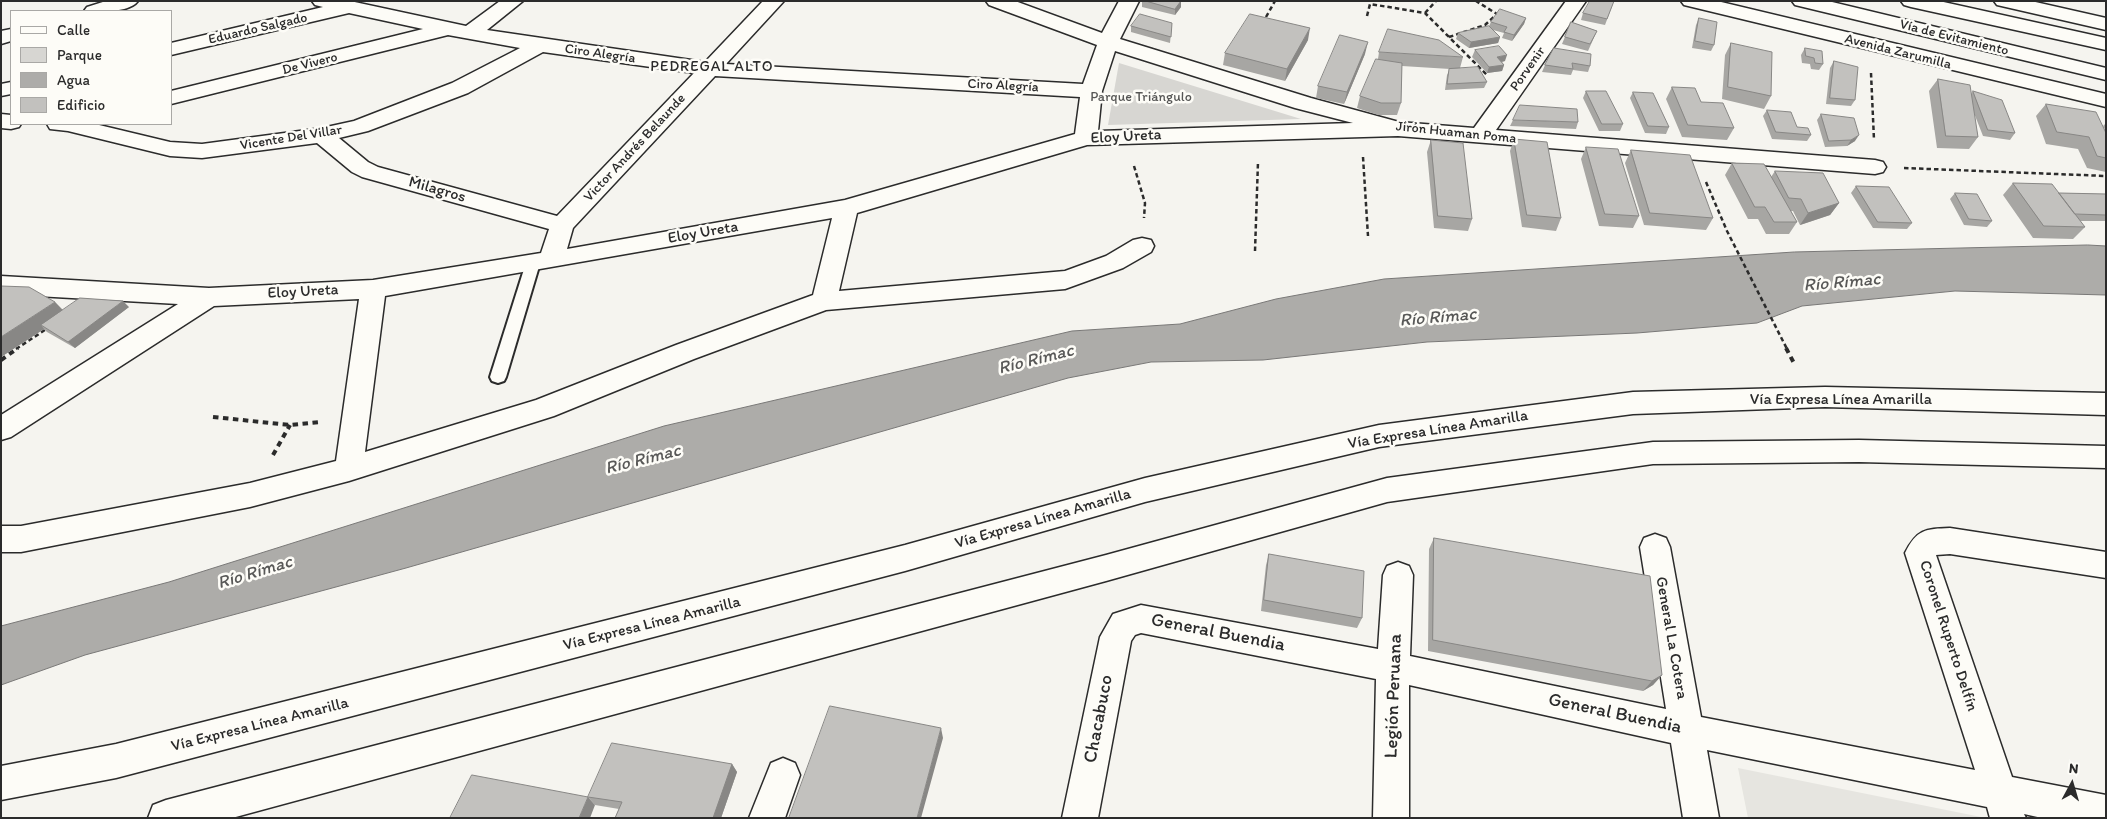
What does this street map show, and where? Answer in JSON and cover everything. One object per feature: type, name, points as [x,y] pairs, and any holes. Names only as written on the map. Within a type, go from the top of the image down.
[{"type":"main road","points":[[97,10],[128,1]]},
{"type":"main road","name":"Ciro Alegría","points":[[322,1],[346,8],[449,29],[540,45],[711,68],[1092,91]]},
{"type":"main road","name":"Eduardo Salgado","points":[[172,49],[346,8],[365,1]]},
{"type":"main road","points":[[471,32],[513,1]]},
{"type":"main road","name":"Jirón Huaman Poma","points":[[996,1],[1108,42],[1303,103],[1398,129],[1695,154],[1820,161],[1875,167]]},
{"type":"main road","points":[[1086,138],[1092,91],[1108,42],[1129,1]]},
{"type":"main road","name":"Porvenir","points":[[1480,136],[1576,1]]},
{"type":"main road","name":"Avenida Zarumilla","points":[[1691,1],[2106,101]]},
{"type":"main road","name":"Vía de Evitamiento","points":[[1802,1],[2106,74]]},
{"type":"main road","name":"Vía de Evitamiento","points":[[1911,1],[2106,44]]},
{"type":"main road","points":[[2004,1],[2106,24]]},
{"type":"main road","name":"Victor Andrés Belaunde","points":[[542,261],[562,225],[711,68],[767,2]]},
{"type":"main road","name":"De Vivero","points":[[172,98],[449,29]]},
{"type":"main road","name":"Vicente Del Villar","points":[[73,125],[170,149],[202,150],[322,135],[378,119],[460,88],[540,45]]},
{"type":"main road","name":"Eloy Ureta","points":[[1,285],[209,297],[373,289],[846,208],[1086,138],[1259,131],[1398,129]]},
{"type":"main road","name":"Milagros","points":[[322,135],[370,172],[562,225]]},
{"type":"main road","points":[[824,301],[846,208]]},
{"type":"main road","points":[[1,539],[21,539],[250,495],[350,469],[544,408],[685,352],[824,301],[1065,280],[1094,272],[1119,262],[1142,246]]},
{"type":"main road","points":[[350,469],[373,289]]},
{"type":"main road","points":[[1,429],[209,297]]},
{"type":"main road","name":"Vía Expresa Línea Amarilla","points":[[1,783],[116,762],[905,558],[1145,490],[1379,436],[1632,403],[1825,397],[2106,404]]},
{"type":"main road","points":[[166,818],[1097,570],[1387,490],[1653,453],[1859,451],[2106,458]]},
{"type":"main road","name":"Coronel Ruperto Delfín","points":[[2003,804],[1920,553],[1928,542],[1950,541],[2106,565]]},
{"type":"main road","name":"General La Cotera","points":[[1655,547],[1701,818]]},
{"type":"main road","name":"Legión Peruana","points":[[1391,818],[1393,667],[1398,575]]},
{"type":"main road","name":"General Buendia","points":[[1124,624],[1141,619],[1393,667],[1687,730],[2003,804],[2106,813]]},
{"type":"main road","name":"Chacabuco","points":[[1080,818],[1111,655],[1116,637],[1124,624]]},
{"type":"main road","points":[[767,818],[783,775]]},
{"type":"lane","points":[[498,377],[542,261]]},
{"type":"path","points":[[1266,17],[1275,1]]},
{"type":"path","points":[[1425,13],[1436,1]]},
{"type":"path","points":[[1449,37],[1485,25],[1497,14],[1476,1]]},
{"type":"path","points":[[1366,16],[1370,4],[1425,13],[1509,97]]},
{"type":"path","points":[[1870,45],[1875,167],[2106,176]]},
{"type":"path","points":[[1361,129],[1368,236]]},
{"type":"path","points":[[1255,251],[1259,131]]},
{"type":"path","points":[[1124,136],[1145,203],[1142,246]]},
{"type":"path","points":[[1695,154],[1727,231],[1783,342]]},
{"type":"path","points":[[1,360],[103,292]]},
{"type":"path","points":[[213,417],[290,425],[356,418]]},
{"type":"shaded area","points":[[1738,768],[1981,817],[1982,818],[1748,818]]},
{"type":"green space","name":"Parque Triángulo","points":[[1119,63],[1301,119],[1108,125]]},
{"type":"water","name":"Río Rímac","points":[[2106,246],[2106,295],[1955,291],[1802,306],[1757,323],[1637,333],[1427,342],[1263,360],[1151,362],[1068,378],[406,568],[85,655],[1,685],[1,626],[169,582],[664,426],[1072,331],[1180,324],[1276,299],[1384,279],[1794,252]]},
{"type":"building","points":[[1146,1],[1181,1],[1175,9]]},
{"type":"building","points":[[1590,1],[1614,1],[1607,19],[1583,13]]},
{"type":"building","points":[[1500,9],[1526,18],[1514,35],[1504,32],[1507,27],[1491,22]]},
{"type":"building","points":[[1140,14],[1172,23],[1171,37],[1131,26]]},
{"type":"building","points":[[1250,14],[1310,28],[1287,69],[1225,53]]},
{"type":"building","points":[[1699,18],[1717,22],[1714,45],[1695,41]]},
{"type":"building","points":[[1571,22],[1597,31],[1590,44],[1565,37]]},
{"type":"building","points":[[1489,26],[1500,37],[1471,42],[1458,33]]},
{"type":"building","points":[[1388,29],[1439,40],[1463,57],[1379,52]]},
{"type":"building","points":[[1340,35],[1368,42],[1347,92],[1318,86]]},
{"type":"building","points":[[1731,43],[1772,52],[1771,96],[1728,87]]},
{"type":"building","points":[[1499,46],[1507,55],[1497,57],[1504,65],[1489,67],[1475,50]]},
{"type":"building","points":[[1554,48],[1591,54],[1590,66],[1572,63],[1573,69],[1545,65]]},
{"type":"building","points":[[1805,48],[1822,51],[1823,64],[1815,63],[1814,58],[1806,56]]},
{"type":"building","points":[[1376,59],[1402,63],[1401,103],[1381,103],[1360,96]]},
{"type":"building","points":[[1834,61],[1858,67],[1855,100],[1830,98]]},
{"type":"building","points":[[1478,67],[1487,82],[1447,84],[1449,69]]},
{"type":"building","points":[[1938,79],[1970,85],[1978,137],[1946,136]]},
{"type":"building","points":[[1672,87],[1695,88],[1701,102],[1723,103],[1734,128],[1688,125]]},
{"type":"building","points":[[1586,91],[1606,91],[1623,124],[1602,124]]},
{"type":"building","points":[[1973,91],[2002,100],[2015,133],[1988,130]]},
{"type":"building","points":[[1633,92],[1653,93],[1669,127],[1648,126]]},
{"type":"building","points":[[2046,104],[2096,112],[2106,133],[2106,158],[2097,156],[2089,137],[2057,132]]},
{"type":"building","points":[[1520,105],[1577,109],[1578,122],[1513,120]]},
{"type":"building","points":[[1767,110],[1791,112],[1797,127],[1808,128],[1811,135],[1776,132]]},
{"type":"building","points":[[1821,114],[1854,118],[1859,135],[1851,140],[1829,141]]},
{"type":"building","points":[[1514,139],[1547,142],[1561,218],[1527,215]]},
{"type":"building","points":[[1431,140],[1463,143],[1472,219],[1438,216]]},
{"type":"building","points":[[1586,147],[1618,149],[1639,216],[1605,214]]},
{"type":"building","points":[[1631,150],[1690,155],[1713,218],[1650,213]]},
{"type":"building","points":[[1732,163],[1764,164],[1797,222],[1774,222],[1765,207],[1755,207]]},
{"type":"building","points":[[1775,171],[1823,173],[1839,203],[1808,213],[1801,199],[1789,198]]},
{"type":"building","points":[[2013,183],[2052,184],[2085,227],[2044,226]]},
{"type":"building","points":[[1856,186],[1889,187],[1912,223],[1878,222]]},
{"type":"building","points":[[1955,193],[1977,194],[1992,221],[1969,219]]},
{"type":"building","points":[[2059,193],[2106,194],[2106,215],[2075,214]]},
{"type":"building","points":[[1,286],[29,287],[55,302],[1,337]]},
{"type":"building","points":[[80,298],[123,301],[68,342],[41,325]]},
{"type":"building","points":[[1434,538],[1650,576],[1662,675],[1652,681],[1433,640]]},
{"type":"building","points":[[1269,554],[1364,571],[1362,618],[1264,600]]},
{"type":"building","points":[[830,706],[941,728],[917,818],[789,818]]},
{"type":"building","points":[[612,743],[732,764],[713,818],[615,818],[622,802],[588,797]]},
{"type":"building","points":[[472,775],[588,797],[579,818],[450,818]]},
{"type":"district","name":"PEDREGAL ALTO","points":[[712,67]]}]
